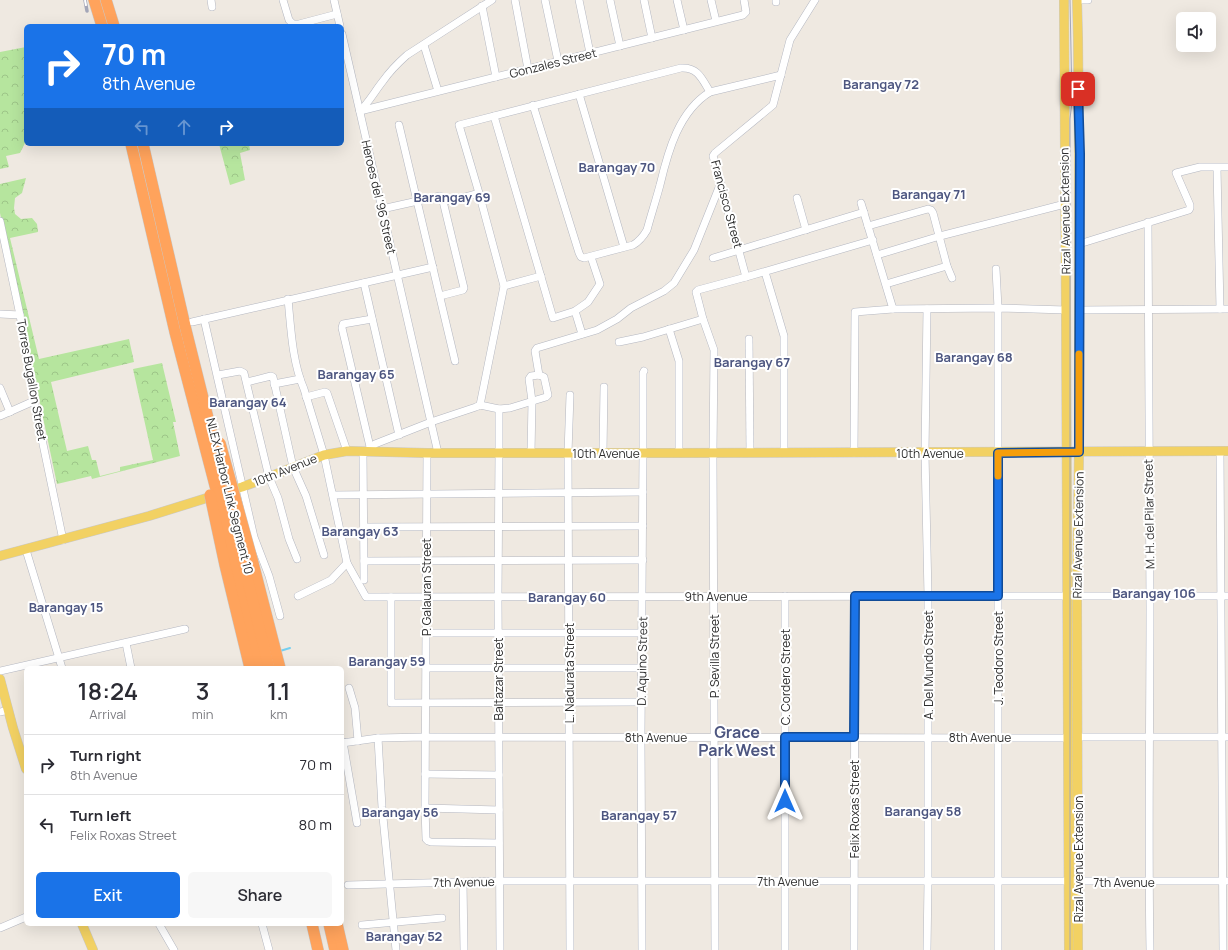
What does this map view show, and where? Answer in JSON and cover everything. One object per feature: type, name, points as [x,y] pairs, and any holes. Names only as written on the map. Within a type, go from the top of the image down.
[{"type":"highway","points":[[94,0],[101,24]]},
{"type":"highway","points":[[106,0],[113,24]]},
{"type":"highway","name":"NLEX Harbor Link Segment 10","points":[[131,146],[175,332],[217,493],[259,666]]},
{"type":"highway","name":"NLEX Harbor Link Segment 10","points":[[144,146],[189,326],[269,666]]},
{"type":"highway","points":[[189,326],[279,666]]},
{"type":"highway","points":[[175,332],[225,565],[250,666]]},
{"type":"highway","points":[[305,926],[311,950]]},
{"type":"highway","points":[[312,926],[318,950]]},
{"type":"highway","points":[[319,926],[325,950]]},
{"type":"highway","points":[[329,926],[335,950]]},
{"type":"highway","points":[[338,926],[343,950]]},
{"type":"main road","name":"Rizal Avenue Extension","points":[[1064,0],[1069,950]]},
{"type":"main road","name":"Rizal Avenue Extension","points":[[1077,0],[1080,154],[1077,596],[1078,950]]},
{"type":"main road","name":"10th Avenue","points":[[0,556],[149,516],[242,487],[324,455],[347,451],[368,450],[427,453],[998,453],[1224,451]]},
{"type":"main road","points":[[0,679],[4,711],[24,764]]},
{"type":"main road","points":[[83,926],[93,950]]},
{"type":"street","points":[[283,0],[289,20],[294,24],[337,14]]},
{"type":"street","points":[[334,0],[340,24]]},
{"type":"street","points":[[360,111],[366,105],[383,80],[407,55],[492,0]]},
{"type":"street","points":[[515,0],[528,69]]},
{"type":"street","points":[[545,0],[558,61]]},
{"type":"street","points":[[579,0],[590,53]]},
{"type":"street","points":[[610,0],[620,46]]},
{"type":"street","points":[[644,0],[652,38]]},
{"type":"street","points":[[677,0],[684,30]]},
{"type":"street","points":[[711,0],[716,21]]},
{"type":"street","name":"Gonzales Street","points":[[360,111],[684,30],[745,13],[744,0]]},
{"type":"street","name":"Francisco Street","points":[[746,277],[713,156],[714,153],[773,105],[792,36],[815,0]]},
{"type":"street","points":[[1077,0],[1088,0]]},
{"type":"street","points":[[482,6],[496,77]]},
{"type":"street","name":"Heroes del '96 Street","points":[[344,43],[438,453]]},
{"type":"street","points":[[424,45],[438,91]]},
{"type":"street","points":[[480,405],[504,283],[459,125],[681,68],[688,68],[700,75],[710,92]]},
{"type":"street","points":[[533,105],[579,253],[581,257],[584,258],[639,242],[644,236],[674,137],[685,117],[701,98],[710,92],[781,75]]},
{"type":"street","points":[[579,94],[624,247]]},
{"type":"street","points":[[494,116],[553,318],[575,310],[588,302],[600,284],[590,257]]},
{"type":"street","points":[[399,125],[455,361]]},
{"type":"street","points":[[1079,244],[1189,210],[1190,205],[1176,173],[1200,167],[1228,167]]},
{"type":"street","points":[[1217,168],[1220,309]]},
{"type":"street","points":[[539,375],[534,351],[535,349],[597,330],[674,283],[694,250],[720,185]]},
{"type":"street","points":[[450,201],[479,194]]},
{"type":"street","points":[[382,209],[441,197],[464,288],[463,290],[440,296]]},
{"type":"street","points":[[797,198],[806,230]]},
{"type":"street","points":[[862,203],[893,309]]},
{"type":"street","points":[[877,255],[940,236],[1065,204]]},
{"type":"street","points":[[868,226],[928,209],[931,210],[940,236],[947,266],[952,278]]},
{"type":"street","points":[[713,258],[864,212]]},
{"type":"street","name":"Torres Bugallon Street","points":[[0,221],[20,315],[34,401],[62,540]]},
{"type":"street","name":"M. H. del Pilar Street","points":[[1148,222],[1150,950]]},
{"type":"street","points":[[746,277],[873,240]]},
{"type":"street","points":[[886,284],[947,266]]},
{"type":"street","points":[[189,326],[204,319],[432,267]]},
{"type":"street","name":"J. Teodoro Street","points":[[996,270],[998,308],[998,950]]},
{"type":"street","points":[[765,272],[784,336],[784,453]]},
{"type":"street","points":[[504,283],[540,276]]},
{"type":"street","name":"P. Sevilla Street","points":[[715,950],[714,350],[696,292],[698,290],[746,277]]},
{"type":"street","points":[[364,283],[399,435]]},
{"type":"street","points":[[288,299],[294,354],[300,379],[324,455],[347,563],[331,580],[298,596]]},
{"type":"street","points":[[854,453],[855,312],[893,309],[998,308],[1066,310]]},
{"type":"street","name":"A. Del Mundo Street","points":[[927,309],[925,453],[928,596],[927,950]]},
{"type":"street","points":[[1079,310],[1228,309]]},
{"type":"street","points":[[575,310],[582,334]]},
{"type":"street","points":[[0,314],[20,315]]},
{"type":"street","points":[[204,319],[254,537],[269,576],[280,616]]},
{"type":"street","points":[[619,342],[646,336],[704,319]]},
{"type":"street","points":[[364,580],[364,494],[368,450],[342,328],[343,324],[372,320]]},
{"type":"street","points":[[669,329],[679,361],[679,453]]},
{"type":"street","points":[[749,339],[750,453]]},
{"type":"street","name":"D. Aquino Street","points":[[642,950],[641,702],[644,372]]},
{"type":"street","points":[[218,375],[244,373],[269,477],[278,498],[287,532],[297,559]]},
{"type":"street","points":[[368,450],[375,444],[480,405],[499,409],[510,408],[532,401],[548,396],[544,377],[539,375],[531,376],[529,379],[532,401],[531,453]]},
{"type":"street","points":[[247,382],[272,376],[293,467],[306,496],[324,555]]},
{"type":"street","points":[[274,384],[300,379]]},
{"type":"street","points":[[603,452],[604,387]]},
{"type":"street","points":[[0,388],[10,412]]},
{"type":"street","points":[[306,397],[325,392],[327,393],[347,451]]},
{"type":"street","name":"L. Nadurata Street","points":[[570,395],[568,453],[570,950]]},
{"type":"street","points":[[0,416],[34,401]]},
{"type":"street","name":"Baltazar Street","points":[[499,409],[498,737],[500,950]]},
{"type":"street","points":[[1223,950],[1225,882],[1224,451]]},
{"type":"street","name":"P. Galauran Street","points":[[427,453],[426,838],[428,841],[499,843]]},
{"type":"street","points":[[333,495],[643,492]]},
{"type":"street","points":[[364,527],[643,526]]},
{"type":"street","points":[[26,550],[61,666]]},
{"type":"street","points":[[364,561],[643,560]]},
{"type":"street","name":"9th Avenue","points":[[347,563],[366,597],[1067,596]]},
{"type":"street","name":"C. Cordero Street","points":[[785,596],[785,950]]},
{"type":"street","name":"Felix Roxas Street","points":[[854,950],[855,596]]},
{"type":"street","points":[[1077,596],[1224,596]]},
{"type":"street","points":[[391,597],[392,703],[641,702]]},
{"type":"street","points":[[0,671],[185,629]]},
{"type":"street","points":[[426,633],[642,632]]},
{"type":"street","points":[[126,643],[131,666]]},
{"type":"street","points":[[426,668],[642,668]]},
{"type":"street","points":[[349,688],[355,708],[358,741]]},
{"type":"street","name":"8th Avenue","points":[[344,743],[378,738],[426,737],[1067,738]]},
{"type":"street","points":[[1078,737],[1224,737]]},
{"type":"street","points":[[378,738],[382,807],[396,950]]},
{"type":"street","points":[[344,749],[357,823]]},
{"type":"street","points":[[425,774],[499,775]]},
{"type":"street","points":[[425,808],[499,810]]},
{"type":"street","name":"7th Avenue","points":[[348,885],[499,881],[1225,882]]},
{"type":"street","points":[[463,882],[464,950]]},
{"type":"street","points":[[0,928],[24,918]]},
{"type":"street","points":[[362,925],[442,918]]},
{"type":"street","points":[[160,926],[174,950]]},
{"type":"street","points":[[263,926],[269,950]]},
{"type":"green space","points":[[24,47],[24,145],[20,153],[6,156],[9,167],[0,169],[0,52]]},
{"type":"green space","points":[[220,146],[249,146],[250,150],[240,153],[245,180],[230,185]]},
{"type":"green space","points":[[26,178],[22,193],[15,198],[15,214],[21,219],[32,218],[37,224],[38,232],[10,238],[39,359],[129,339],[134,362],[51,382],[67,451],[88,446],[92,460],[96,460],[100,476],[120,471],[120,467],[153,460],[133,369],[162,363],[176,422],[173,422],[180,456],[92,479],[91,476],[57,484],[0,213],[0,184]]},
{"type":"waterway","points":[[280,651],[290,648]]},
{"type":"tram line","points":[[1070,0],[1072,101],[1070,119],[1070,950]]},
{"type":"railway","points":[[85,0],[87,11]]},
{"type":"slow traffic","points":[[998,476],[998,453],[1079,452],[1079,354]]},
{"type":"district","name":"Barangay 72","points":[[881,84]]},
{"type":"district","name":"Barangay 70","points":[[617,167]]},
{"type":"district","name":"Barangay 71","points":[[929,194]]},
{"type":"district","name":"Barangay 69","points":[[452,197]]},
{"type":"district","name":"Barangay 68","points":[[974,357]]},
{"type":"district","name":"Barangay 67","points":[[752,362]]},
{"type":"district","name":"Barangay 65","points":[[356,374]]},
{"type":"district","name":"Barangay 64","points":[[248,402]]},
{"type":"district","name":"Barangay 63","points":[[360,531]]},
{"type":"district","name":"Barangay 106","points":[[1154,593]]},
{"type":"district","name":"Barangay 60","points":[[567,597]]},
{"type":"district","name":"Barangay 15","points":[[66,607]]},
{"type":"district","name":"Barangay 59","points":[[387,661]]},
{"type":"district","name":"Grace Park West","points":[[737,741]]},
{"type":"district","name":"Barangay 58","points":[[923,811]]},
{"type":"district","name":"Barangay 56","points":[[400,812]]},
{"type":"district","name":"Barangay 57","points":[[639,815]]},
{"type":"district","name":"Barangay 52","points":[[404,936]]},
{"type":"route","points":[[785,801],[785,737],[854,737],[855,596],[998,596],[998,453],[1079,452],[1080,154],[1078,89]]}]
